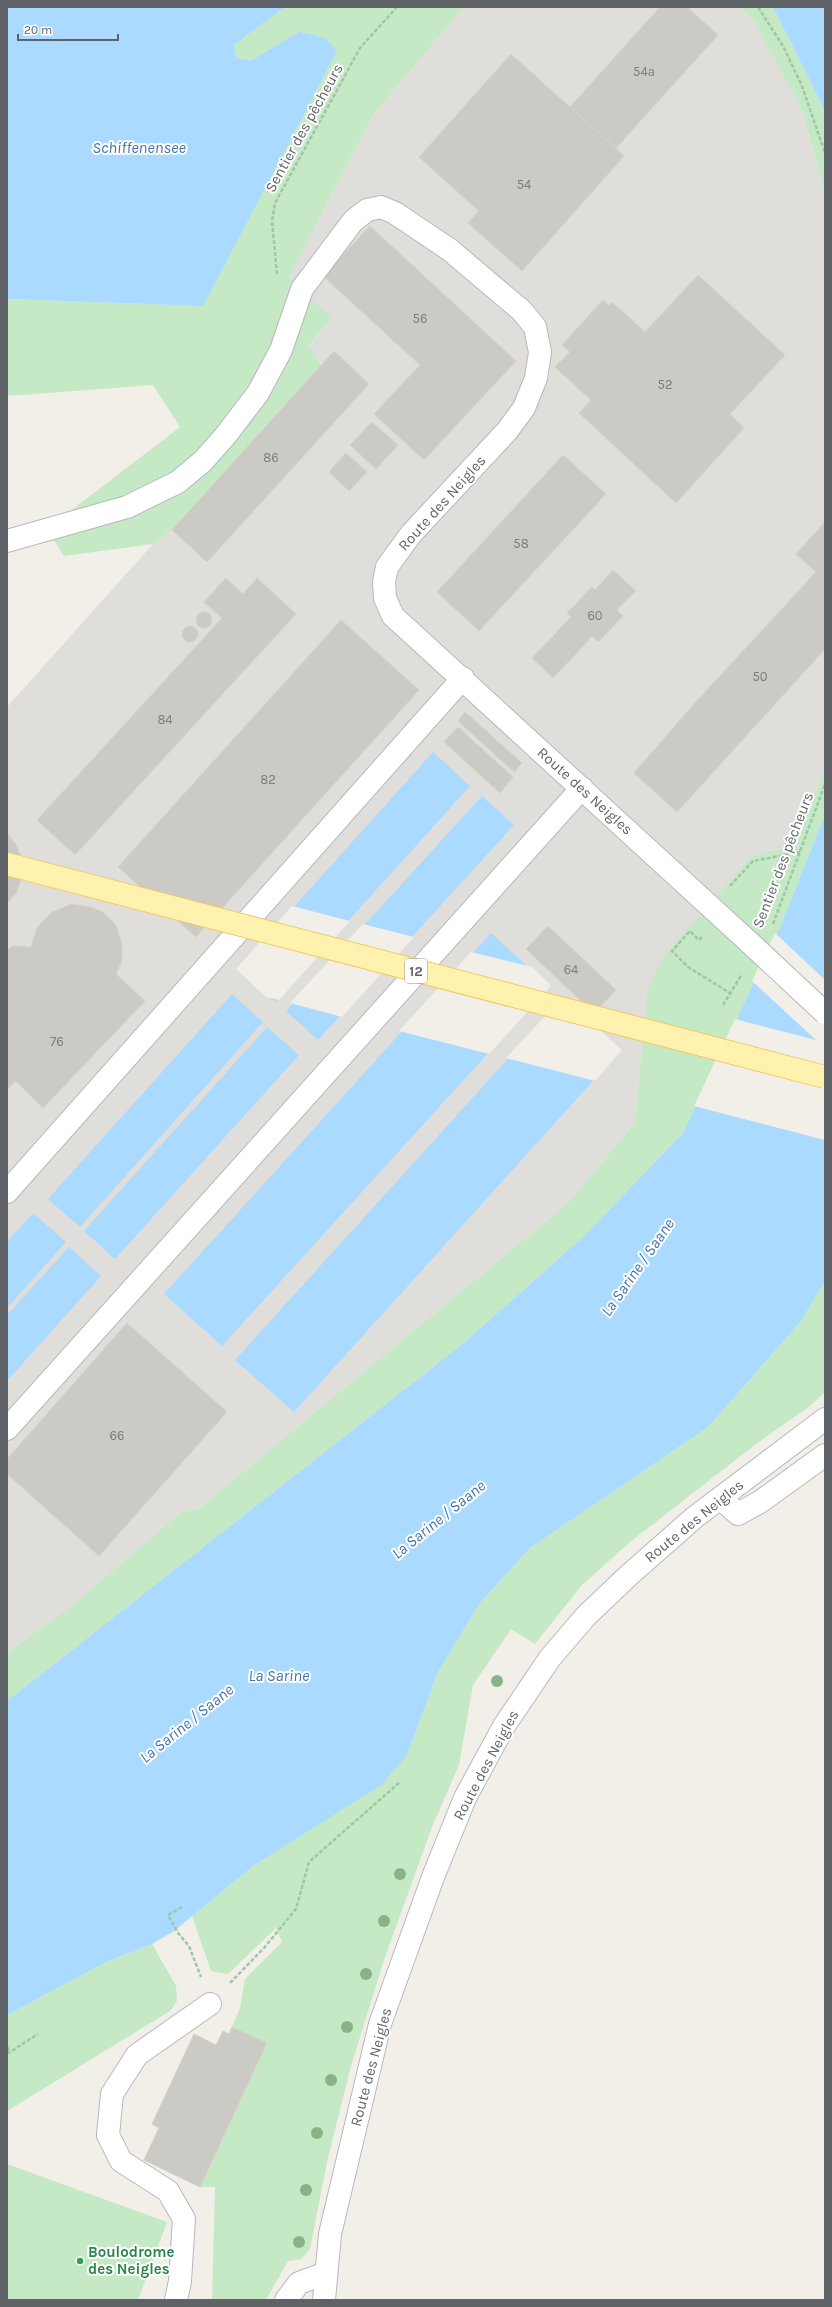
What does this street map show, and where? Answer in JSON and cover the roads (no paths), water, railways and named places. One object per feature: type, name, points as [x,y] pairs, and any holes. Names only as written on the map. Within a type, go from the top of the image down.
[{"type":"main road","name":"12","points":[[7,864],[825,1077]]},
{"type":"street","name":"Route des Neigles","points":[[7,541],[127,507],[178,482],[203,462],[226,436],[258,393],[281,350],[302,289],[353,221],[367,210],[381,207],[395,213],[450,250],[522,311],[535,327],[540,352],[536,378],[524,408],[507,431],[411,534],[387,568],[384,582],[385,598],[393,616],[463,678],[825,1013]]},
{"type":"street","points":[[7,1192],[463,678]]},
{"type":"street","points":[[7,1429],[582,788]]},
{"type":"street","name":"Route des Neigles","points":[[324,2300],[330,2234],[380,2024],[433,1877],[465,1798],[504,1726],[550,1658],[586,1616],[628,1576],[720,1498],[825,1419]]},
{"type":"street","points":[[720,1498],[738,1514],[760,1502],[825,1455]]},
{"type":"street","points":[[176,2300],[180,2281],[184,2219],[168,2191],[121,2161],[108,2135],[112,2094],[137,2055],[210,2004]]},
{"type":"street","points":[[286,2300],[299,2283],[326,2273]]},
{"type":"water","name":"Schiffenensee","points":[[7,7],[285,7],[234,45],[236,58],[252,60],[299,32],[326,38],[337,51],[203,306],[7,299]]},
{"type":"water","points":[[773,7],[825,7],[825,116],[821,103]]},
{"type":"water","points":[[433,752],[470,786],[275,1002],[238,969]]},
{"type":"water","points":[[482,796],[514,825],[318,1040],[286,1011]]},
{"type":"water","name":"La Sarine","points":[[825,815],[825,1281],[801,1321],[708,1427],[530,1548],[480,1603],[438,1672],[407,1755],[381,1785],[253,1866],[174,1931],[152,1944],[108,1961],[7,2015],[7,1701],[465,1342],[585,1235],[683,1133],[781,925]]},
{"type":"water","points":[[491,933],[549,986],[222,1346],[164,1294]]},
{"type":"water","points":[[232,994],[263,1022],[80,1227],[48,1199]]},
{"type":"water","points":[[562,999],[620,1051],[294,1412],[235,1360]]},
{"type":"water","points":[[267,1027],[299,1055],[115,1259],[84,1231]]},
{"type":"water","points":[[33,1213],[66,1242],[7,1308],[7,1242]]},
{"type":"water","points":[[69,1247],[101,1276],[7,1381],[7,1315]]},
{"type":"place","name":"Boulodrome des Neigles","points":[[80,2261]]},
{"type":"water label","name":"La Sarine / Saane","points":[[637,1267]]},
{"type":"water label","name":"La Sarine / Saane","points":[[438,1519]]},
{"type":"water label","name":"La Sarine / Saane","points":[[186,1723]]}]
